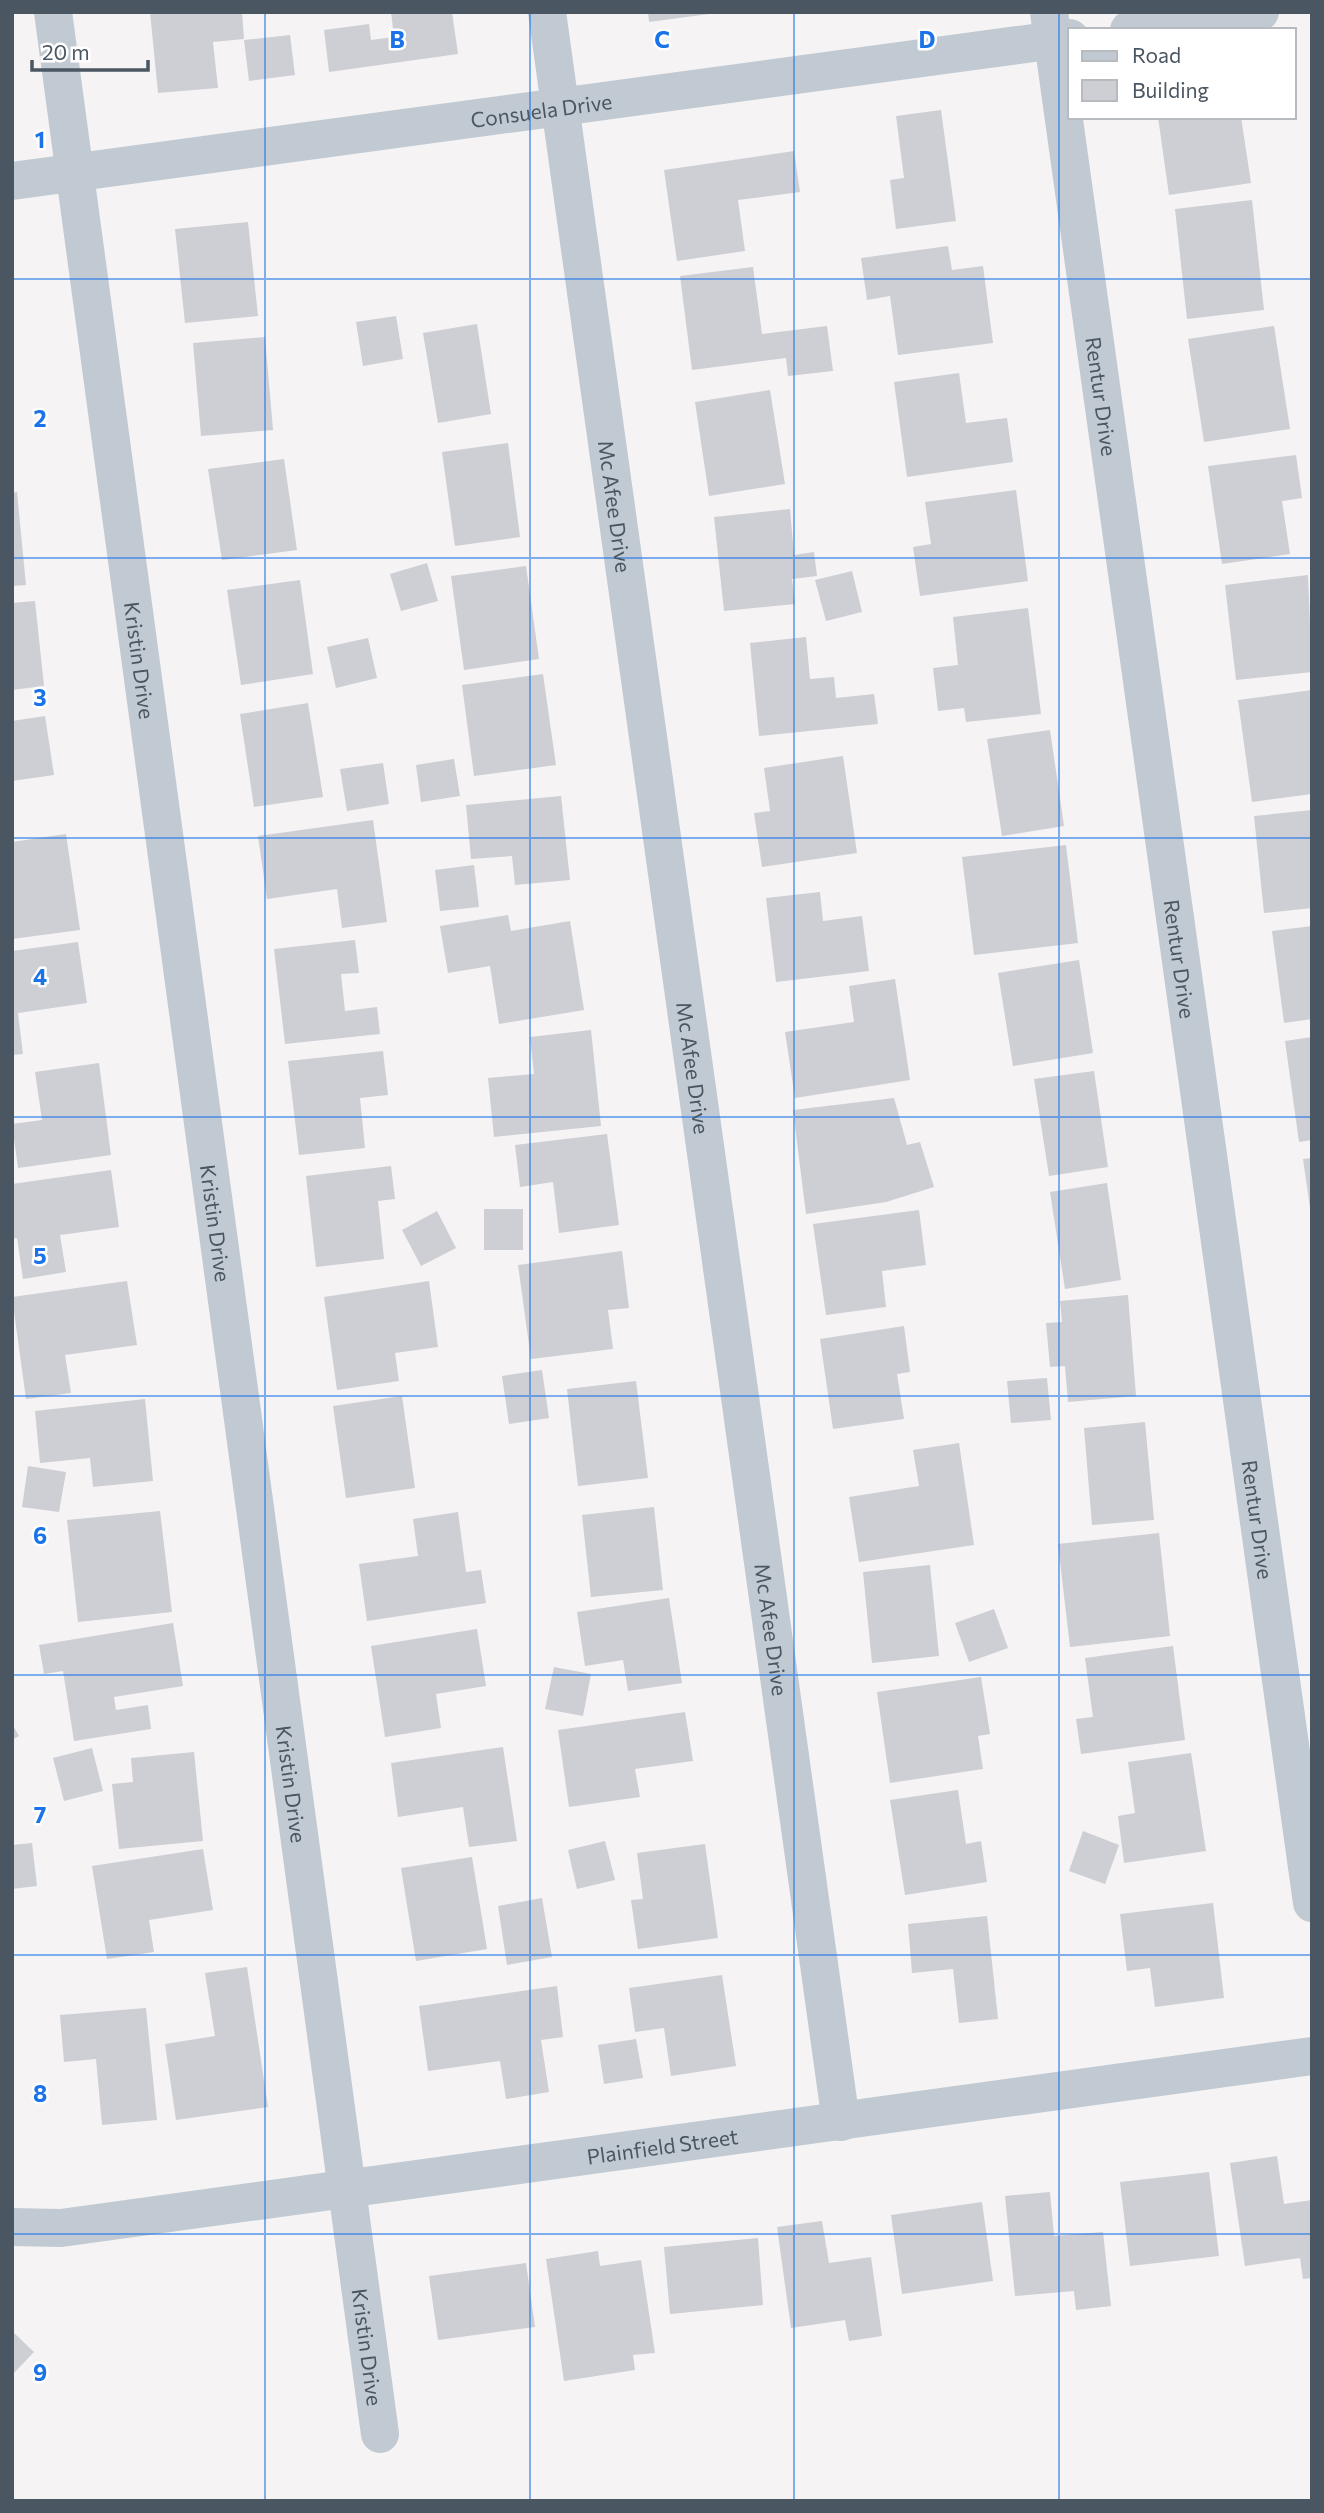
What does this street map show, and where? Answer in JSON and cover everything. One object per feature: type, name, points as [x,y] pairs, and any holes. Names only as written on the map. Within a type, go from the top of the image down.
[{"type":"street","name":"Kristin Drive","points":[[53,12],[380,2434]]},
{"type":"street","name":"Mc Afee Drive","points":[[547,12],[841,2122]]},
{"type":"street","points":[[1144,28],[1260,12]]},
{"type":"street","name":"Consuela Drive","points":[[12,181],[560,107],[1057,30]]},
{"type":"street","name":"Rentur Drive","points":[[1057,30],[1068,111]]},
{"type":"street","name":"Rentur Drive","points":[[1069,119],[1312,1903]]},
{"type":"street","name":"Plainfield Street","points":[[12,2227],[61,2228],[1312,2056]]},
{"type":"building","points":[[150,12],[242,12],[244,39],[213,42],[218,88],[158,93]]},
{"type":"building","points":[[391,12],[452,12],[458,54],[329,72],[324,30],[369,24],[371,40],[394,37]]},
{"type":"building","points":[[648,12],[709,12],[709,14],[649,22]]},
{"type":"building","points":[[290,35],[295,75],[249,81],[244,40]]},
{"type":"building","points":[[941,110],[956,221],[896,229],[890,180],[904,178],[896,116]]},
{"type":"building","points":[[1158,119],[1241,119],[1251,183],[1169,195]]},
{"type":"building","points":[[794,151],[800,192],[738,200],[745,251],[677,261],[664,170]]},
{"type":"building","points":[[1252,200],[1264,310],[1187,319],[1175,209]]},
{"type":"building","points":[[248,222],[258,316],[185,323],[175,229]]},
{"type":"building","points":[[948,246],[952,270],[983,266],[993,343],[898,355],[890,296],[867,300],[861,258]]},
{"type":"building","points":[[753,267],[762,334],[827,326],[833,371],[788,376],[786,358],[692,370],[680,276]]},
{"type":"building","points":[[396,316],[403,359],[363,366],[356,322]]},
{"type":"building","points":[[477,324],[491,414],[438,423],[423,333]]},
{"type":"building","points":[[1274,326],[1290,429],[1204,442],[1188,339]]},
{"type":"building","points":[[265,337],[273,430],[201,436],[193,343]]},
{"type":"building","points":[[959,373],[966,423],[1007,418],[1013,462],[907,477],[894,382]]},
{"type":"building","points":[[770,390],[785,484],[709,496],[695,402]]},
{"type":"building","points":[[508,443],[520,537],[455,546],[442,452]]},
{"type":"building","points":[[1296,455],[1302,498],[1282,501],[1290,554],[1222,564],[1208,466]]},
{"type":"building","points":[[284,459],[297,550],[222,560],[208,469]]},
{"type":"building","points":[[1016,490],[1028,581],[920,596],[913,547],[931,544],[925,502]]},
{"type":"building","points":[[17,492],[26,585],[12,586],[12,493]]},
{"type":"building","points":[[790,509],[794,555],[814,552],[817,576],[792,579],[795,604],[724,611],[714,517]]},
{"type":"building","points":[[427,563],[438,601],[401,611],[390,574]]},
{"type":"building","points":[[526,566],[539,659],[464,670],[451,576]]},
{"type":"building","points":[[852,571],[862,612],[826,621],[815,580]]},
{"type":"building","points":[[1308,575],[1312,672],[1236,680],[1225,585]]},
{"type":"building","points":[[300,580],[313,674],[241,685],[227,590]]},
{"type":"building","points":[[35,601],[44,686],[12,690],[12,603]]},
{"type":"building","points":[[1028,608],[1041,714],[966,722],[964,708],[938,711],[933,668],[958,665],[953,617]]},
{"type":"building","points":[[806,637],[810,679],[834,677],[836,698],[874,694],[878,724],[759,736],[750,643]]},
{"type":"building","points":[[368,638],[377,678],[336,688],[327,647]]},
{"type":"building","points":[[543,674],[556,765],[474,776],[462,685]]},
{"type":"building","points":[[1312,690],[1312,794],[1252,802],[1238,700]]},
{"type":"building","points":[[308,703],[323,797],[254,807],[240,714]]},
{"type":"building","points":[[45,716],[54,775],[12,781],[12,721]]},
{"type":"building","points":[[1050,730],[1064,826],[1002,836],[987,739]]},
{"type":"building","points":[[843,756],[857,853],[762,867],[754,813],[770,811],[764,768]]},
{"type":"building","points":[[454,759],[460,796],[421,802],[416,765]]},
{"type":"building","points":[[383,763],[389,804],[347,811],[340,769]]},
{"type":"building","points":[[561,796],[570,880],[515,885],[512,856],[471,859],[466,805]]},
{"type":"building","points":[[1312,810],[1312,908],[1264,913],[1254,816]]},
{"type":"building","points":[[373,820],[387,922],[342,928],[337,889],[267,899],[258,836]]},
{"type":"building","points":[[66,834],[80,930],[12,939],[12,842]]},
{"type":"building","points":[[1066,845],[1078,943],[974,955],[962,857]]},
{"type":"building","points":[[474,865],[479,907],[440,911],[435,870]]},
{"type":"building","points":[[820,892],[823,921],[862,916],[869,971],[776,982],[766,898]]},
{"type":"building","points":[[508,915],[511,931],[570,921],[584,1010],[499,1024],[490,966],[448,973],[440,926]]},
{"type":"building","points":[[1312,926],[1312,1019],[1284,1023],[1272,931]]},
{"type":"building","points":[[355,940],[359,973],[341,974],[345,1011],[377,1007],[380,1034],[285,1044],[274,949]]},
{"type":"building","points":[[78,942],[87,1003],[18,1013],[23,1054],[12,1055],[12,951]]},
{"type":"building","points":[[1079,960],[1093,1053],[1013,1066],[998,973]]},
{"type":"building","points":[[895,979],[910,1080],[795,1098],[785,1032],[854,1022],[849,986]]},
{"type":"building","points":[[591,1030],[601,1126],[494,1137],[488,1078],[534,1074],[530,1037]]},
{"type":"building","points":[[1312,1037],[1312,1140],[1299,1142],[1285,1041]]},
{"type":"building","points":[[383,1051],[388,1095],[360,1098],[365,1148],[299,1155],[288,1061]]},
{"type":"building","points":[[99,1063],[111,1155],[18,1168],[12,1124],[42,1120],[35,1072]]},
{"type":"building","points":[[1094,1071],[1108,1167],[1049,1176],[1034,1079]]},
{"type":"building","points":[[894,1098],[907,1145],[920,1142],[934,1187],[886,1202],[806,1214],[793,1110]]},
{"type":"building","points":[[607,1134],[619,1225],[559,1233],[553,1182],[520,1187],[515,1145]]},
{"type":"building","points":[[1312,1158],[1312,1208],[1310,1208],[1303,1159]]},
{"type":"building","points":[[391,1166],[395,1199],[378,1201],[384,1259],[316,1267],[306,1176]]},
{"type":"building","points":[[111,1170],[119,1227],[60,1235],[66,1272],[23,1279],[17,1238],[12,1239],[12,1184]]},
{"type":"building","points":[[1107,1183],[1121,1280],[1065,1289],[1050,1192]]},
{"type":"building","points":[[484,1209],[523,1209],[523,1250],[484,1250]]},
{"type":"building","points":[[919,1210],[926,1265],[882,1271],[886,1307],[826,1315],[813,1224]]},
{"type":"building","points":[[437,1211],[456,1248],[421,1266],[402,1230]]},
{"type":"building","points":[[622,1251],[629,1308],[608,1310],[613,1349],[531,1359],[518,1265]]},
{"type":"building","points":[[127,1281],[137,1345],[65,1355],[71,1393],[26,1399],[12,1297]]},
{"type":"building","points":[[429,1281],[438,1347],[395,1353],[399,1381],[337,1390],[324,1297]]},
{"type":"building","points":[[1128,1295],[1136,1396],[1068,1402],[1065,1366],[1050,1367],[1046,1323],[1062,1322],[1060,1301]]},
{"type":"building","points":[[904,1326],[910,1372],[897,1374],[904,1419],[833,1429],[820,1339]]},
{"type":"building","points":[[542,1370],[549,1418],[509,1424],[502,1376]]},
{"type":"building","points":[[1047,1378],[1051,1420],[1011,1423],[1007,1381]]},
{"type":"building","points":[[636,1381],[648,1478],[578,1486],[567,1389]]},
{"type":"building","points":[[402,1396],[415,1488],[346,1498],[333,1406]]},
{"type":"building","points":[[145,1399],[153,1481],[93,1487],[90,1458],[40,1463],[35,1411]]},
{"type":"building","points":[[1145,1422],[1154,1520],[1092,1525],[1084,1428]]},
{"type":"building","points":[[959,1443],[974,1545],[859,1562],[849,1497],[919,1486],[913,1450]]},
{"type":"building","points":[[28,1466],[66,1472],[59,1512],[22,1507]]},
{"type":"building","points":[[654,1507],[663,1590],[591,1597],[582,1515]]},
{"type":"building","points":[[160,1511],[172,1612],[78,1622],[67,1520]]},
{"type":"building","points":[[458,1512],[466,1572],[481,1570],[486,1603],[367,1621],[359,1564],[418,1556],[413,1519]]},
{"type":"building","points":[[1159,1533],[1170,1636],[1070,1647],[1058,1544]]},
{"type":"building","points":[[930,1565],[939,1656],[872,1663],[863,1572]]},
{"type":"building","points":[[669,1598],[682,1683],[628,1691],[623,1660],[585,1666],[577,1612]]},
{"type":"building","points":[[994,1609],[1008,1648],[969,1662],[955,1623]]},
{"type":"building","points":[[173,1623],[183,1686],[114,1697],[116,1710],[148,1705],[151,1729],[74,1741],[63,1671],[44,1674],[39,1645]]},
{"type":"building","points":[[477,1629],[486,1686],[436,1694],[441,1728],[385,1737],[371,1646]]},
{"type":"building","points":[[1173,1646],[1185,1740],[1081,1754],[1076,1719],[1093,1717],[1085,1658]]},
{"type":"building","points":[[554,1667],[591,1674],[583,1716],[545,1709]]},
{"type":"building","points":[[981,1677],[990,1734],[978,1736],[983,1769],[890,1783],[877,1692]]},
{"type":"building","points":[[685,1712],[693,1761],[635,1769],[640,1797],[569,1807],[558,1730]]},
{"type":"building","points":[[12,1724],[19,1736],[12,1740]]},
{"type":"building","points":[[503,1747],[517,1841],[469,1847],[463,1807],[398,1817],[391,1763]]},
{"type":"building","points":[[92,1748],[103,1791],[64,1801],[53,1758]]},
{"type":"building","points":[[194,1752],[203,1841],[119,1849],[112,1784],[133,1782],[131,1758]]},
{"type":"building","points":[[1191,1753],[1206,1851],[1124,1863],[1118,1816],[1135,1813],[1128,1762]]},
{"type":"building","points":[[958,1790],[966,1844],[981,1841],[987,1882],[905,1895],[890,1800]]},
{"type":"building","points":[[1083,1831],[1119,1845],[1105,1884],[1069,1871]]},
{"type":"building","points":[[605,1841],[615,1880],[577,1889],[568,1850]]},
{"type":"building","points":[[32,1843],[37,1886],[12,1889],[12,1845]]},
{"type":"building","points":[[705,1844],[718,1938],[638,1949],[631,1900],[643,1899],[637,1853]]},
{"type":"building","points":[[203,1849],[213,1910],[149,1920],[154,1952],[107,1959],[92,1866]]},
{"type":"building","points":[[472,1857],[487,1949],[416,1961],[401,1868]]},
{"type":"building","points":[[542,1898],[552,1957],[507,1965],[498,1906]]},
{"type":"building","points":[[1213,1903],[1224,1998],[1155,2007],[1150,1968],[1127,1971],[1120,1914]]},
{"type":"building","points":[[987,1916],[998,2019],[959,2023],[953,1969],[912,1973],[908,1924]]},
{"type":"building","points":[[247,1967],[268,2107],[176,2120],[165,2044],[215,2036],[205,1973]]},
{"type":"building","points":[[722,1975],[736,2066],[671,2076],[664,2028],[635,2032],[629,1988]]},
{"type":"building","points":[[557,1986],[563,2037],[541,2040],[549,2092],[506,2099],[500,2061],[428,2071],[419,2006]]},
{"type":"building","points":[[146,2008],[157,2120],[102,2125],[96,2059],[64,2062],[60,2015]]},
{"type":"building","points":[[636,2039],[643,2078],[604,2084],[598,2045]]},
{"type":"building","points":[[1277,2156],[1284,2204],[1312,2200],[1312,2278],[1303,2279],[1300,2258],[1245,2266],[1230,2163]]},
{"type":"building","points":[[1209,2172],[1219,2256],[1130,2266],[1120,2182]]},
{"type":"building","points":[[1050,2192],[1054,2236],[1103,2232],[1111,2306],[1076,2310],[1074,2291],[1015,2296],[1005,2196]]},
{"type":"building","points":[[982,2202],[993,2281],[902,2294],[891,2215]]},
{"type":"building","points":[[822,2221],[829,2263],[871,2257],[882,2336],[849,2341],[845,2320],[791,2328],[777,2227]]},
{"type":"building","points":[[758,2238],[763,2305],[670,2314],[664,2247]]},
{"type":"building","points":[[598,2251],[600,2266],[641,2260],[655,2353],[633,2355],[635,2370],[564,2381],[546,2259]]},
{"type":"building","points":[[526,2263],[535,2327],[438,2340],[429,2276]]},
{"type":"building","points":[[12,2331],[34,2352],[12,2375]]}]
